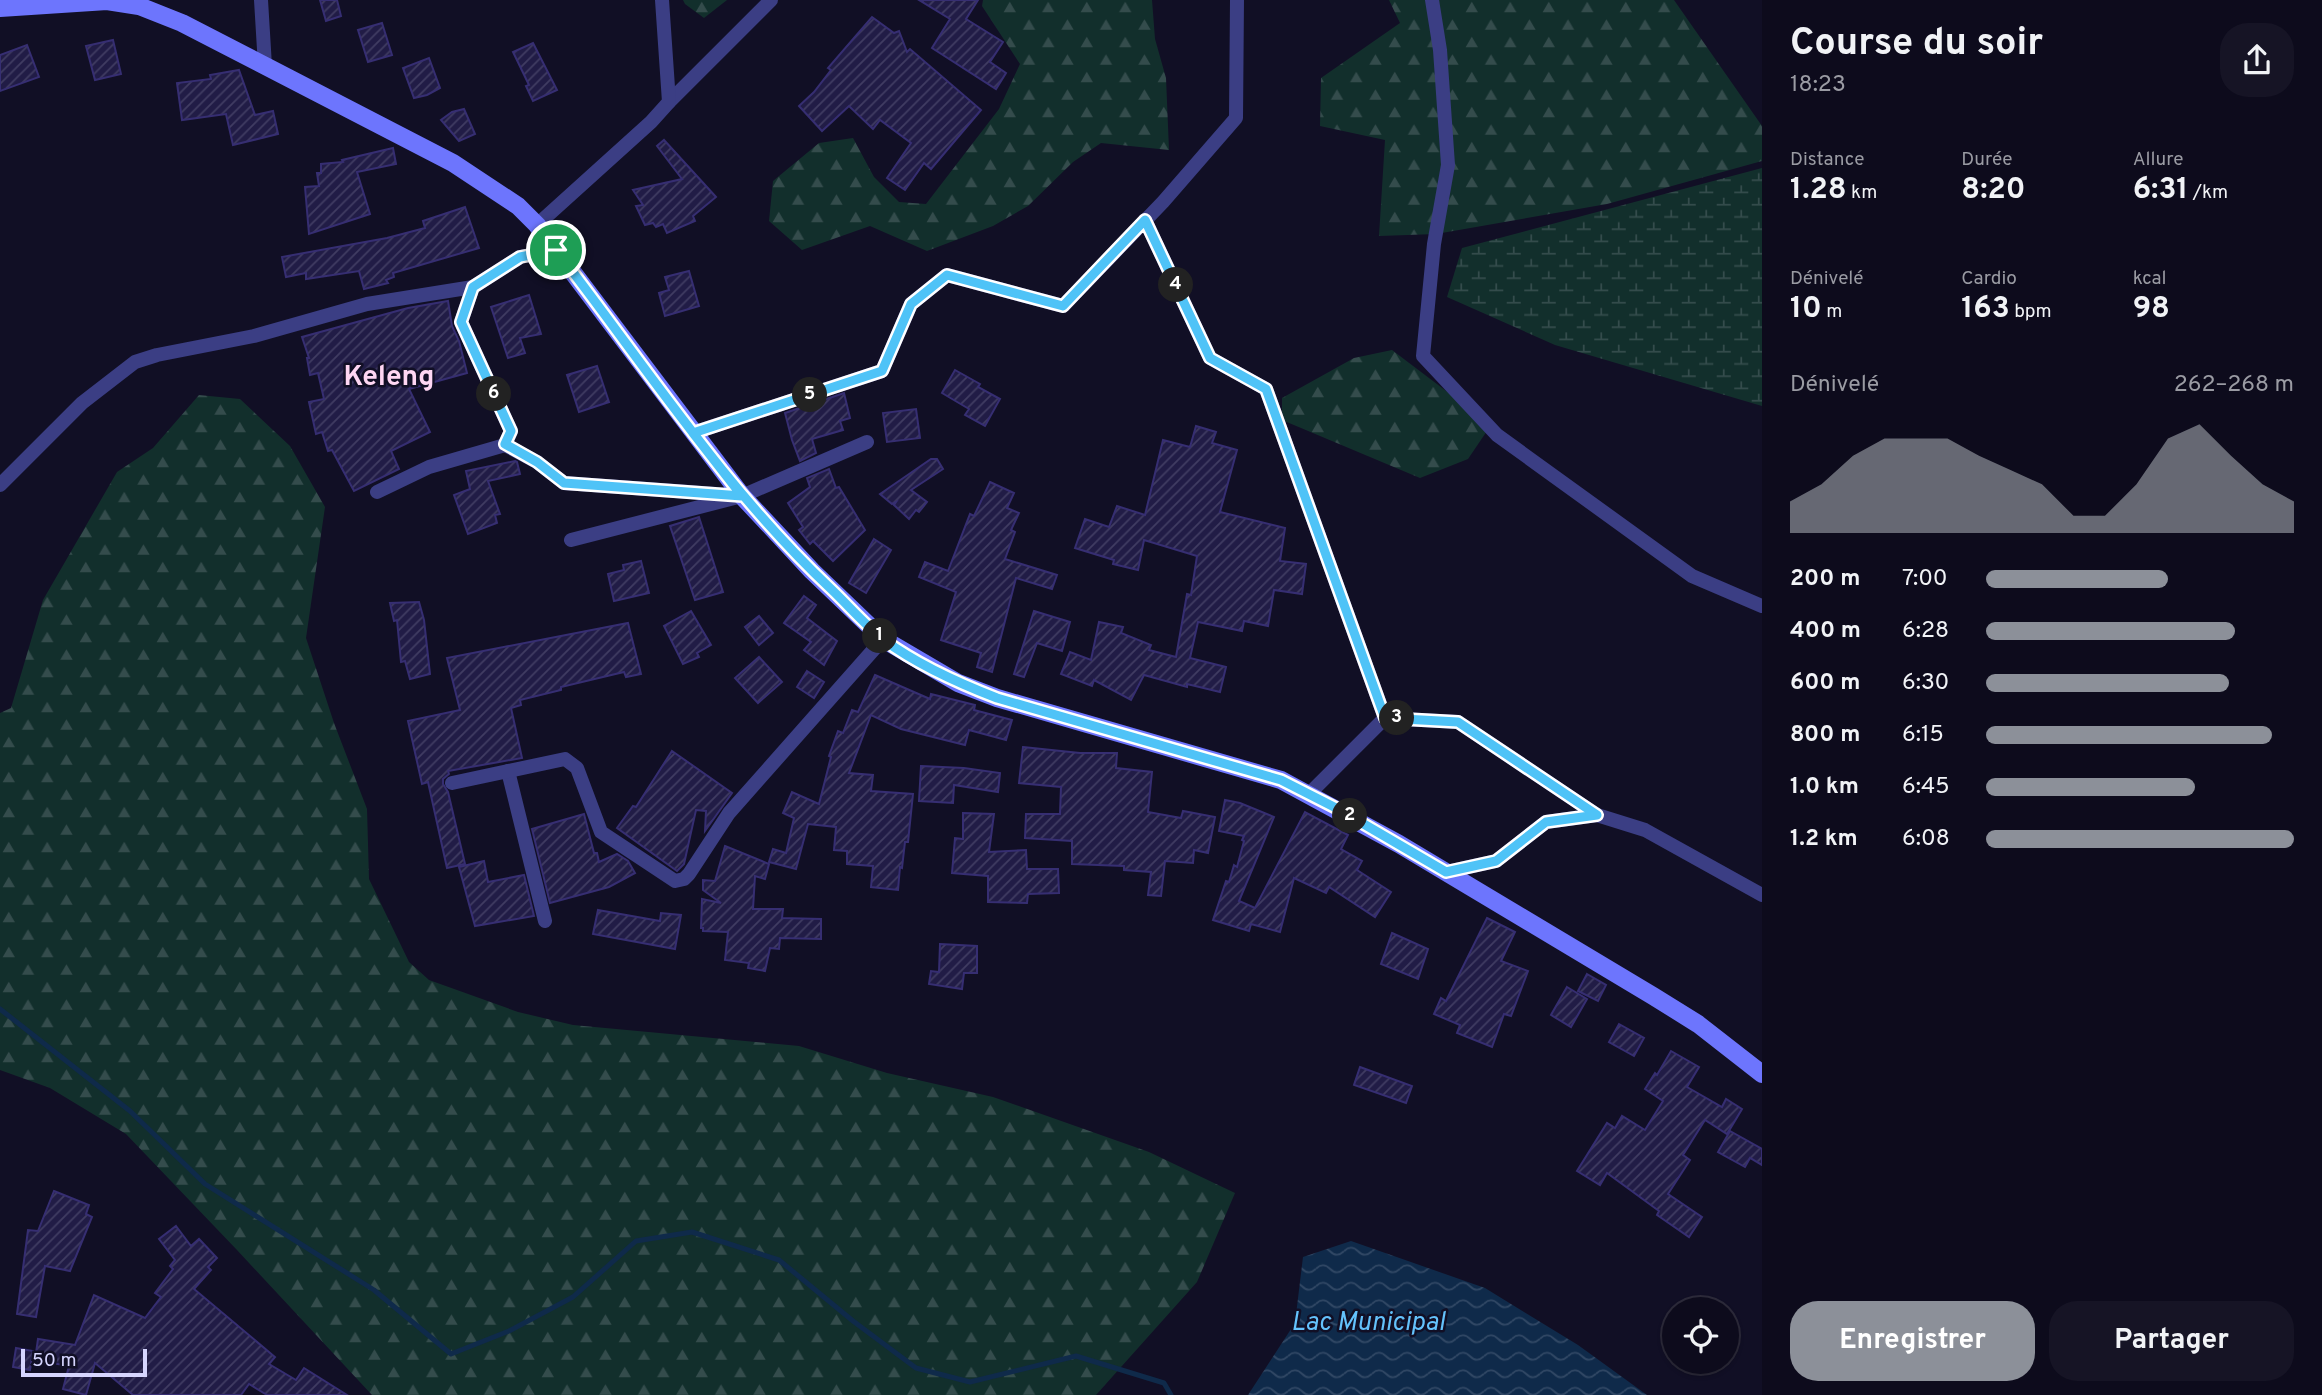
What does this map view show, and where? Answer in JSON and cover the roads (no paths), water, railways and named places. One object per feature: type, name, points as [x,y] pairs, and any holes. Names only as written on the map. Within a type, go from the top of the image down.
[{"type":"main road","points":[[0,8],[107,1],[139,6],[183,23],[453,163],[518,206],[537,225],[742,496],[812,571],[883,639],[958,683],[997,698],[1281,780],[1446,872],[1698,1024],[1762,1074]]},
{"type":"street","points":[[261,0],[265,66]]},
{"type":"street","points":[[662,0],[669,102]]},
{"type":"street","points":[[537,225],[650,122],[772,0]]},
{"type":"street","points":[[693,433],[882,371],[911,304],[947,275],[1063,306],[1145,220],[1236,118],[1237,0]]},
{"type":"street","points":[[1432,0],[1440,50],[1448,166],[1434,244],[1423,356],[1497,435],[1692,576],[1762,606]]},
{"type":"street","points":[[1145,220],[1210,358],[1266,389],[1385,718]]},
{"type":"street","points":[[0,485],[82,403],[135,362],[157,355],[254,336],[367,304],[473,287],[520,257],[556,250]]},
{"type":"street","points":[[473,287],[461,322],[511,431],[505,444]]},
{"type":"street","points":[[571,540],[742,496],[867,442]]},
{"type":"street","points":[[377,492],[429,467],[505,444],[537,462],[564,483],[742,496]]},
{"type":"street","points":[[452,783],[565,759],[577,768],[601,832],[675,881],[684,879],[729,813],[883,639]]},
{"type":"street","points":[[1309,794],[1385,718],[1458,722],[1597,815],[1644,830],[1762,895]]},
{"type":"street","points":[[508,771],[545,921]]},
{"type":"street","points":[[1446,872],[1496,861],[1546,822],[1597,815]]},
{"type":"water","name":"Lac Municipal","points":[[1351,1241],[1485,1288],[1578,1345],[1647,1395],[1248,1395],[1295,1323],[1303,1257]]},
{"type":"waterway","points":[[0,1009],[130,1111],[205,1184],[374,1290],[451,1354],[509,1331],[573,1297],[636,1241],[692,1232],[779,1260],[916,1368],[970,1382],[1076,1356],[1164,1383],[1171,1395]]},
{"type":"district","name":"Keleng","points":[[389,378]]}]
